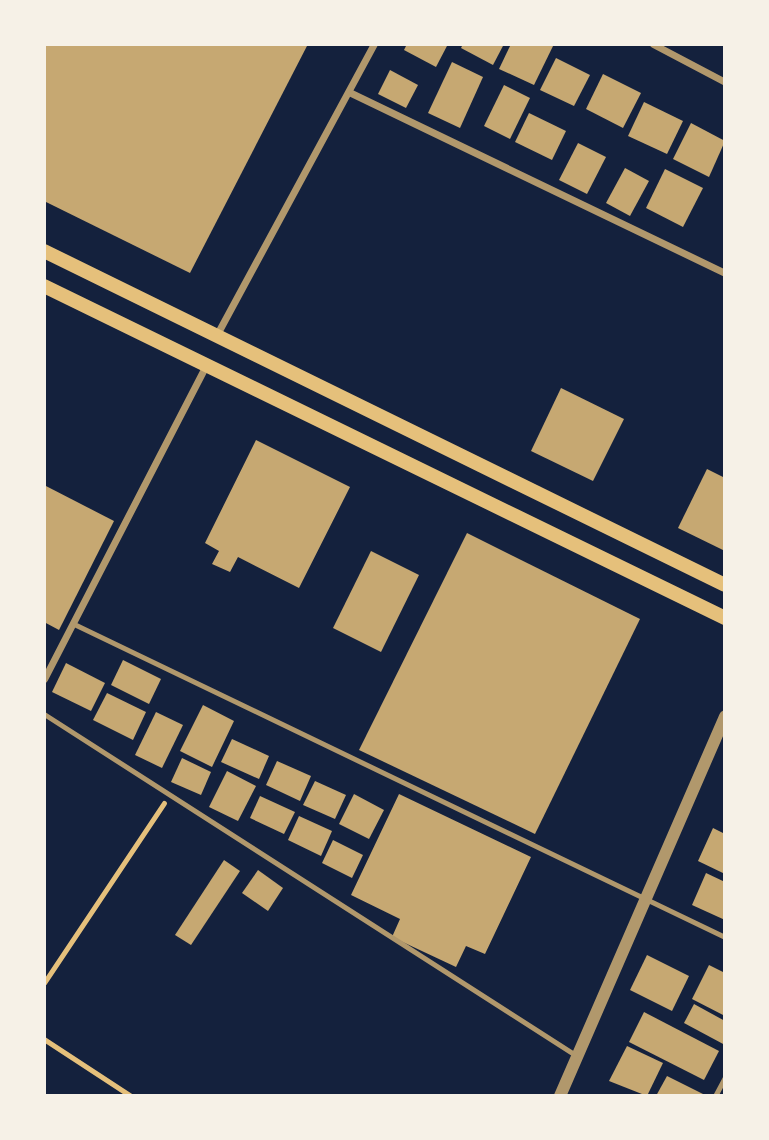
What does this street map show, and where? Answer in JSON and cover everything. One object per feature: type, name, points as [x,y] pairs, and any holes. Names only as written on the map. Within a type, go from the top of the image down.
[{"type":"main road","points":[[44,251],[725,586]]},
{"type":"main road","points":[[44,286],[725,618]]},
{"type":"street","points":[[216,336],[374,44]]},
{"type":"street","points":[[653,44],[725,82]]},
{"type":"street","points":[[349,92],[725,273]]},
{"type":"street","points":[[44,679],[76,625],[206,365]]},
{"type":"street","points":[[560,1096],[725,716]]},
{"type":"lane","points":[[76,625],[725,937]]},
{"type":"lane","points":[[44,714],[167,797],[577,1056]]},
{"type":"lane","points":[[715,1096],[725,1077]]},
{"type":"path","points":[[44,983],[167,797]]},
{"type":"path","points":[[44,1039],[131,1096]]},
{"type":"building","points":[[44,44],[308,44],[190,273],[44,201]]},
{"type":"building","points":[[407,44],[448,44],[436,67],[404,50]]},
{"type":"building","points":[[463,44],[504,44],[493,65],[461,48]]},
{"type":"building","points":[[511,44],[554,44],[534,85],[499,69]]},
{"type":"building","points":[[556,58],[590,75],[574,106],[540,90]]},
{"type":"building","points":[[452,62],[483,77],[460,128],[428,113]]},
{"type":"building","points":[[390,70],[418,85],[406,108],[378,94]]},
{"type":"building","points":[[603,74],[641,93],[623,128],[586,109]]},
{"type":"building","points":[[504,85],[530,98],[510,139],[484,126]]},
{"type":"building","points":[[644,102],[683,121],[667,154],[628,136]]},
{"type":"building","points":[[529,113],[566,131],[552,160],[515,142]]},
{"type":"building","points":[[691,123],[725,141],[709,177],[673,159]]},
{"type":"building","points":[[578,143],[606,157],[587,194],[559,180]]},
{"type":"building","points":[[625,168],[649,181],[630,216],[606,203]]},
{"type":"building","points":[[665,169],[703,188],[683,227],[646,208]]},
{"type":"building","points":[[561,388],[624,419],[593,481],[531,451]]},
{"type":"building","points":[[256,440],[350,487],[299,588],[238,557],[230,572],[212,564],[219,551],[205,543]]},
{"type":"building","points":[[707,469],[725,478],[725,551],[678,528]]},
{"type":"building","points":[[44,485],[114,521],[59,630],[44,622]]},
{"type":"building","points":[[467,533],[640,619],[535,834],[359,750]]},
{"type":"building","points":[[371,551],[419,575],[381,652],[333,628]]},
{"type":"building","points":[[123,660],[161,679],[149,704],[111,685]]},
{"type":"building","points":[[66,663],[105,683],[91,711],[52,692]]},
{"type":"building","points":[[107,693],[146,712],[133,740],[93,720]]},
{"type":"building","points":[[203,705],[234,721],[212,767],[180,751]]},
{"type":"building","points":[[156,712],[183,725],[162,768],[135,755]]},
{"type":"building","points":[[232,739],[269,756],[259,779],[221,762]]},
{"type":"building","points":[[182,758],[211,772],[201,795],[171,782]]},
{"type":"building","points":[[277,761],[311,776],[300,801],[266,785]]},
{"type":"building","points":[[227,771],[256,786],[238,821],[209,807]]},
{"type":"building","points":[[315,781],[346,795],[335,819],[303,805]]},
{"type":"building","points":[[354,794],[384,810],[369,839],[339,824]]},
{"type":"building","points":[[399,794],[531,857],[485,954],[466,946],[456,967],[392,937],[400,919],[351,895]]},
{"type":"building","points":[[260,796],[295,812],[284,834],[250,818]]},
{"type":"building","points":[[299,816],[332,831],[321,856],[288,840]]},
{"type":"building","points":[[713,828],[725,834],[725,874],[698,861]]},
{"type":"building","points":[[333,840],[363,855],[352,878],[322,863]]},
{"type":"building","points":[[224,860],[240,871],[191,945],[175,935]]},
{"type":"building","points":[[258,870],[283,888],[268,911],[242,893]]},
{"type":"building","points":[[706,873],[725,882],[725,920],[692,905]]},
{"type":"building","points":[[647,955],[689,976],[672,1011],[630,990]]},
{"type":"building","points":[[709,965],[725,973],[725,1016],[692,999]]},
{"type":"building","points":[[694,1004],[725,1021],[725,1045],[684,1023]]},
{"type":"building","points":[[644,1012],[719,1051],[704,1080],[629,1042]]},
{"type":"building","points":[[627,1046],[663,1063],[647,1096],[609,1081]]},
{"type":"building","points":[[667,1076],[703,1094],[656,1096]]}]
